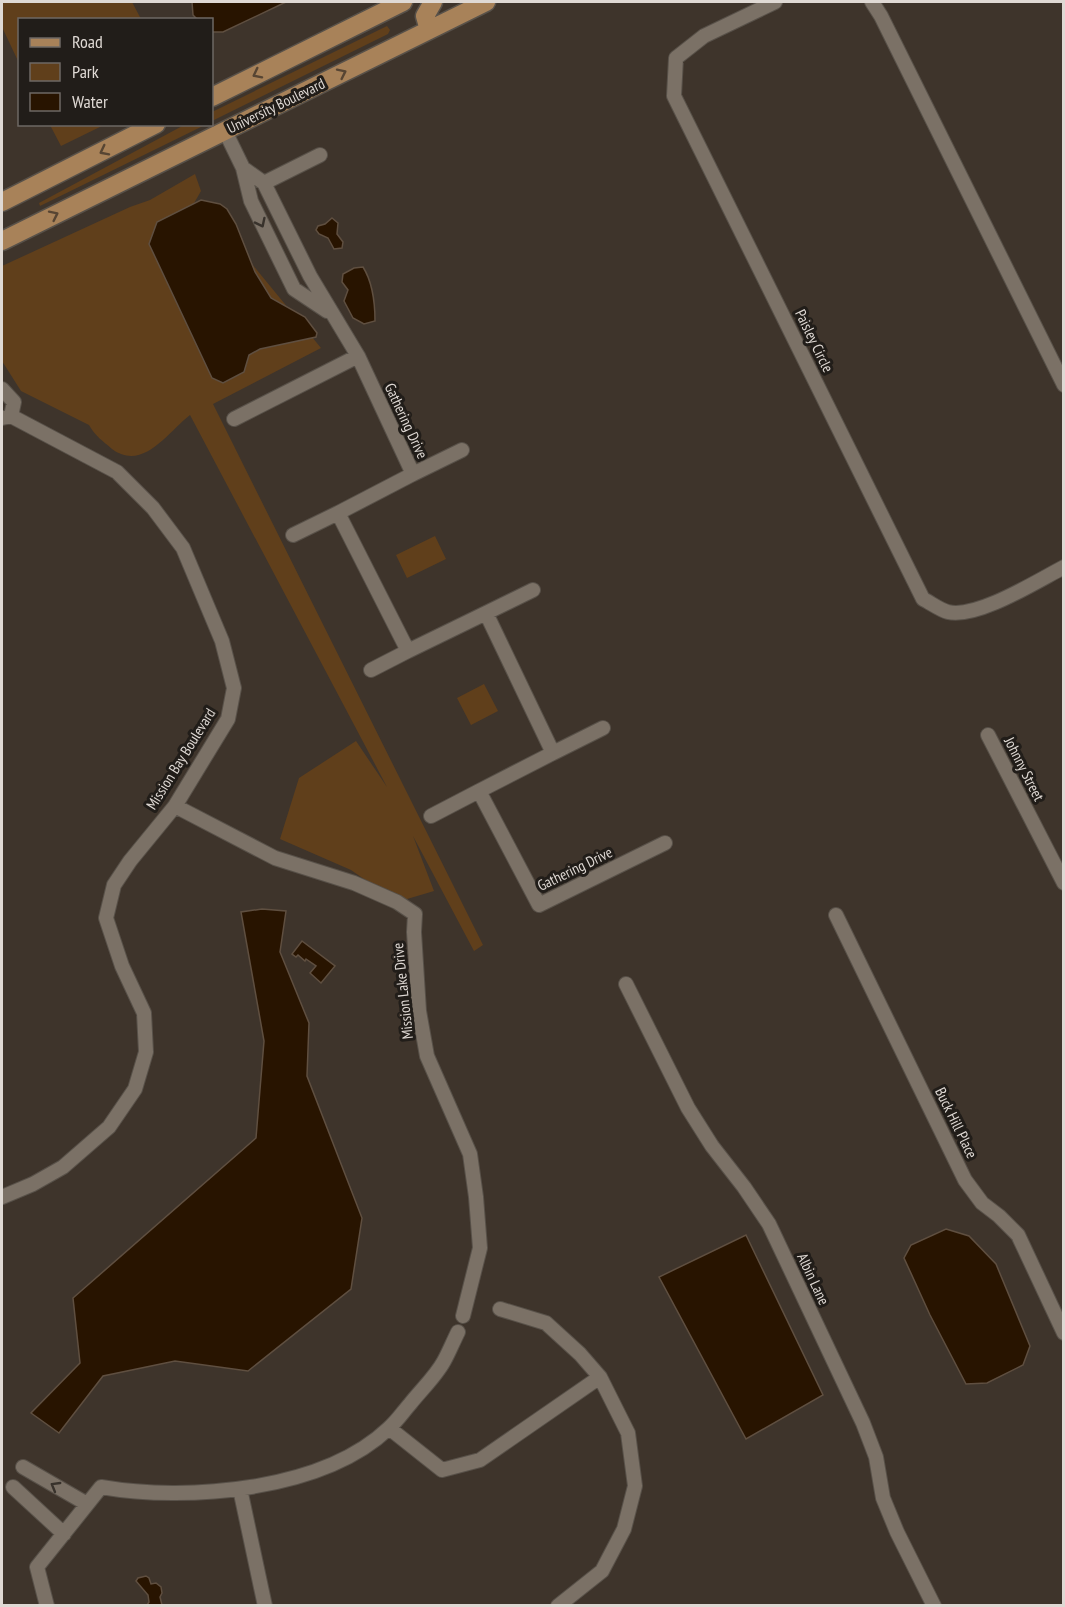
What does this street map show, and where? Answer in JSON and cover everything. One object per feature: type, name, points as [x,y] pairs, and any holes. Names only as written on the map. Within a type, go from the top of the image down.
[{"type":"main road","points":[[213,97],[403,2]]},
{"type":"main road","points":[[429,30],[425,16],[433,2]]},
{"type":"main road","name":"University Boulevard","points":[[2,242],[486,2]]},
{"type":"main road","points":[[2,202],[152,126]]},
{"type":"street","name":"Paisley Circle","points":[[775,2],[704,36],[676,58],[674,96],[923,599],[948,612],[976,611],[1064,567]]},
{"type":"street","points":[[872,2],[1064,385]]},
{"type":"street","points":[[225,131],[243,168],[251,201],[294,288],[332,314]]},
{"type":"street","points":[[243,168],[264,183],[320,155]]},
{"type":"street","name":"Gathering Drive","points":[[264,183],[310,276],[358,356],[413,474],[293,535]]},
{"type":"street","points":[[234,419],[358,356]]},
{"type":"street","name":"Mission Bay Boulevard","points":[[2,389],[14,402],[6,417],[117,472],[153,508],[183,548],[222,641],[234,688],[228,719],[175,806],[130,861],[114,885],[106,918],[122,966],[144,1013],[146,1052],[135,1089],[109,1127],[63,1167],[33,1184],[2,1197]]},
{"type":"street","points":[[413,474],[462,450]]},
{"type":"street","points":[[338,513],[408,651]]},
{"type":"street","points":[[371,670],[533,590]]},
{"type":"street","points":[[486,614],[554,753]]},
{"type":"street","points":[[430,816],[603,728]]},
{"type":"street","name":"Johnny Street","points":[[987,735],[1064,883]]},
{"type":"street","name":"Gathering Drive","points":[[479,791],[539,905],[665,843]]},
{"type":"street","name":"Mission Lake Drive","points":[[175,806],[275,858],[354,884],[397,902],[415,914],[419,1011],[427,1056],[470,1154],[476,1197],[480,1248],[463,1316]]},
{"type":"street","name":"Buck Hill Place","points":[[836,915],[965,1180],[982,1203],[1018,1235],[1064,1333]]},
{"type":"street","name":"Albin Lane","points":[[626,984],[688,1108],[712,1146],[769,1224],[863,1423],[876,1457],[883,1498],[897,1532],[934,1605]]},
{"type":"street","points":[[500,1309],[546,1323],[580,1353],[600,1377],[628,1432],[635,1486],[624,1529],[602,1570],[558,1605]]},
{"type":"street","points":[[47,1605],[37,1567],[101,1487],[117,1490],[189,1493],[240,1489],[308,1475],[361,1449],[389,1428],[443,1363],[458,1332]]},
{"type":"street","points":[[389,1428],[442,1470],[480,1460],[600,1377]]},
{"type":"street","points":[[23,1467],[87,1504]]},
{"type":"street","points":[[13,1487],[64,1534]]},
{"type":"street","points":[[240,1489],[265,1605]]},
{"type":"green space","points":[[2,2],[132,2],[140,18],[18,18],[18,61],[2,27]]},
{"type":"green space","points":[[387,26],[390,30],[388,34],[213,121],[213,112]]},
{"type":"green space","points":[[51,126],[102,126],[61,146]]},
{"type":"green space","points":[[182,126],[203,126],[40,206],[39,203]]},
{"type":"green space","points":[[195,174],[201,191],[193,205],[247,258],[321,348],[213,404],[483,945],[474,951],[413,836],[434,891],[397,902],[351,870],[280,839],[299,778],[356,741],[387,787],[190,415],[145,453],[134,456],[123,455],[102,441],[89,425],[21,391],[2,361],[2,266],[150,200]]},
{"type":"green space","points":[[435,536],[446,559],[407,578],[396,555]]},
{"type":"green space","points":[[484,684],[498,711],[471,725],[457,698]]},
{"type":"water","points":[[192,2],[286,2],[223,32],[213,32],[213,18],[196,18],[193,15]]},
{"type":"water","points":[[201,200],[220,204],[227,209],[236,224],[255,272],[271,298],[305,317],[317,333],[316,337],[260,349],[249,355],[244,372],[223,383],[212,378],[149,244],[157,222]]},
{"type":"water","points":[[332,218],[338,223],[337,234],[343,242],[342,248],[334,249],[328,238],[316,230],[318,226]]},
{"type":"water","points":[[363,267],[371,286],[375,314],[375,321],[364,324],[353,318],[344,301],[348,290],[342,282],[343,274],[354,268]]},
{"type":"water","points":[[262,909],[286,911],[280,952],[309,1023],[307,1076],[362,1218],[351,1289],[248,1371],[175,1361],[103,1376],[59,1433],[31,1413],[80,1363],[73,1298],[256,1138],[264,1041],[241,912]]},
{"type":"water","points":[[302,941],[335,966],[321,983],[310,973],[316,966],[292,954]]},
{"type":"water","points":[[946,1229],[969,1236],[996,1264],[1030,1346],[1023,1365],[987,1383],[966,1384],[930,1315],[904,1258],[911,1245]]},
{"type":"water","points":[[746,1235],[823,1395],[746,1439],[659,1277]]},
{"type":"water","points":[[146,1576],[151,1584],[156,1583],[161,1587],[162,1605],[147,1605],[148,1595],[136,1581]]}]
